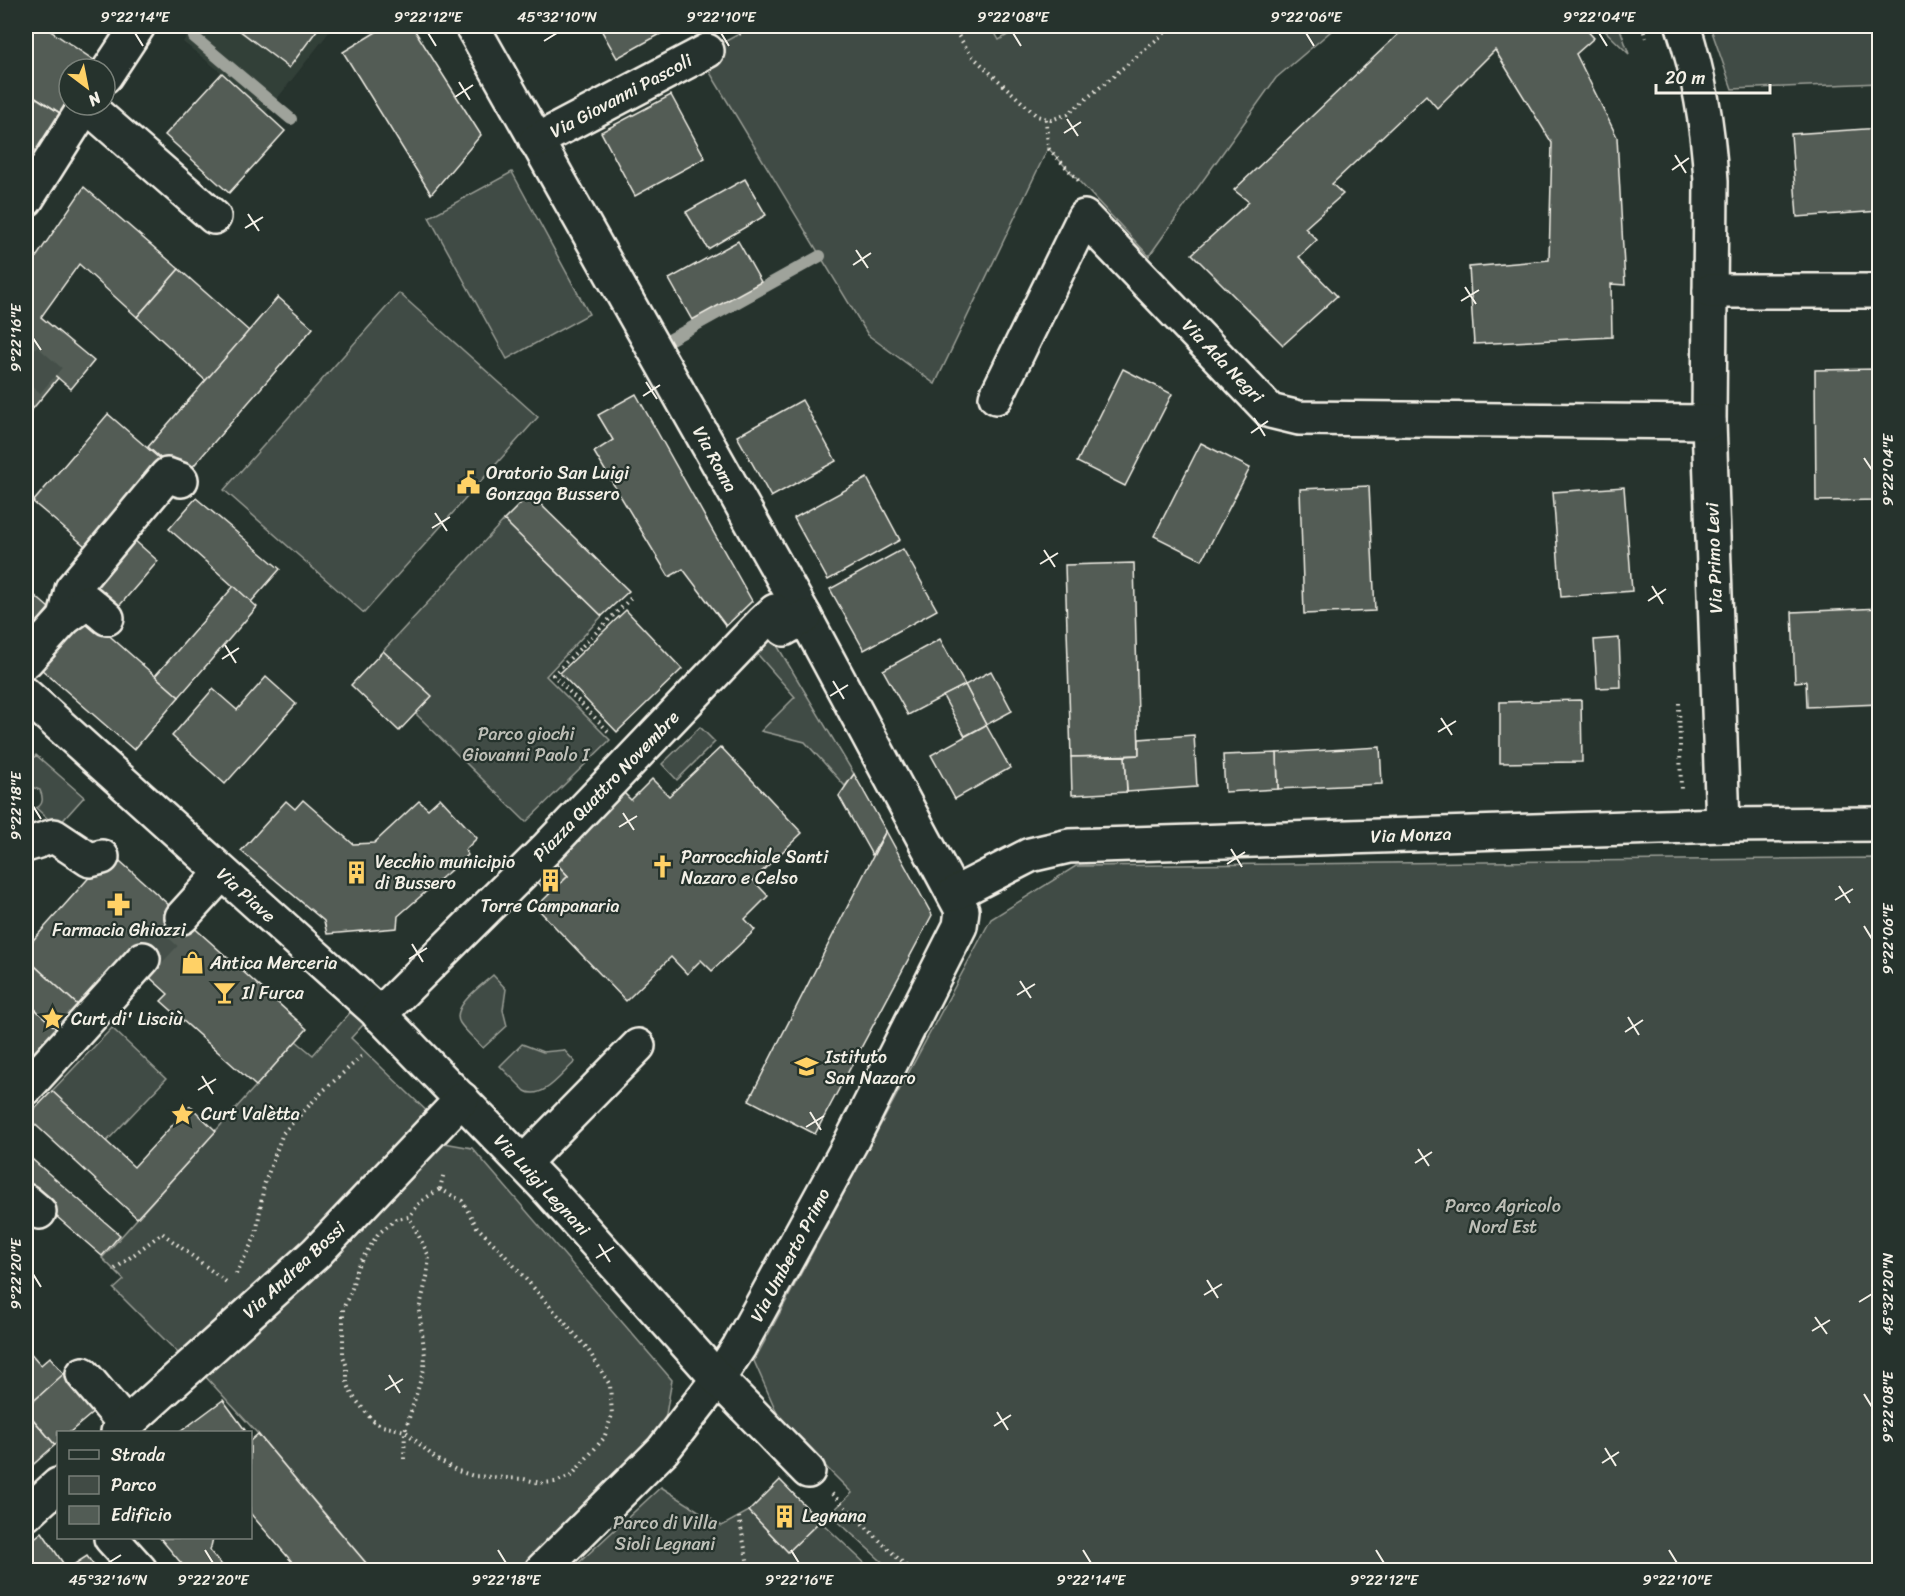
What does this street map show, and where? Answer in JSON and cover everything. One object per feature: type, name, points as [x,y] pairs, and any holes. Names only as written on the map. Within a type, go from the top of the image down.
[{"type":"street","name":"Via Roma","points":[[472,26],[805,617],[954,894]]},
{"type":"street","name":"Via Primo Levi","points":[[1683,26],[1702,92],[1709,141],[1711,181],[1709,422],[1723,825]]},
{"type":"street","points":[[113,57],[124,31]]},
{"type":"street","name":"Via Giovanni Pascoli","points":[[536,141],[706,51]]},
{"type":"street","points":[[26,200],[78,117]]},
{"type":"street","points":[[100,117],[214,217]]},
{"type":"street","name":"Via Ada Negri","points":[[996,397],[1084,217],[1270,411],[1299,418],[1709,422]]},
{"type":"street","points":[[1710,291],[1880,291]]},
{"type":"street","points":[[64,618],[72,590],[167,475],[181,480]]},
{"type":"street","points":[[26,661],[64,618],[88,602],[107,618]]},
{"type":"street","name":"Piazza Quattro Novembre","points":[[379,1015],[548,847],[769,616],[775,611],[784,629],[805,617]]},
{"type":"street","name":"Via Piave","points":[[26,695],[379,1015],[462,1099]]},
{"type":"street","name":"Via Monza","points":[[954,894],[1030,855],[1069,846],[1723,825],[1880,824]]},
{"type":"street","points":[[26,845],[54,836],[90,860],[102,857]]},
{"type":"street","points":[[182,917],[222,873]]},
{"type":"street","name":"Via Umberto Primo","points":[[542,1570],[663,1450],[718,1379],[755,1319],[840,1163],[960,926],[962,910],[954,894]]},
{"type":"street","points":[[26,1088],[143,959]]},
{"type":"street","points":[[523,1163],[638,1046]]},
{"type":"street","name":"Via Luigi Legnani","points":[[462,1099],[523,1163],[718,1379],[808,1471]]},
{"type":"street","name":"Via Andrea Bossi","points":[[122,1429],[316,1252],[462,1099]]},
{"type":"street","points":[[83,1374],[122,1429]]},
{"type":"street","points":[[26,1514],[57,1486]]},
{"type":"street","points":[[112,1539],[140,1570]]},
{"type":"path","points":[[952,26],[959,39],[975,58],[1037,116],[1051,120],[1068,114],[1173,26]]},
{"type":"path","points":[[613,736],[553,675],[633,596]]},
{"type":"path","points":[[115,1269],[162,1233],[230,1284],[256,1235],[264,1185],[283,1133],[324,1090],[362,1056]]},
{"type":"path","points":[[440,1189],[462,1201],[477,1227],[587,1348],[610,1384],[612,1415],[604,1438],[571,1476],[555,1482],[540,1483],[524,1479],[474,1476],[458,1471],[436,1459],[405,1431],[382,1426],[372,1420],[352,1395],[347,1382],[344,1356],[343,1309],[352,1288],[357,1267],[378,1234],[396,1219],[409,1217],[421,1202],[440,1189]]},
{"type":"path","points":[[404,1459],[405,1431],[424,1369],[425,1356],[419,1310],[427,1277],[429,1256],[409,1217]]},
{"type":"path","points":[[808,1471],[910,1570]]},
{"type":"path","points":[[739,1517],[749,1570]]},
{"type":"shaded area","points":[[193,26],[333,27],[266,113],[183,42]]},
{"type":"green space","points":[[754,26],[991,26],[999,40],[1023,26],[1337,26],[1276,78],[1149,256],[1048,148],[935,384],[868,335],[703,61],[707,51]]},
{"type":"green space","points":[[1600,26],[1619,26],[1629,54]]},
{"type":"green space","points":[[1710,26],[1879,26],[1879,83],[1732,89]]},
{"type":"green space","points":[[512,172],[589,314],[507,359],[429,217]]},
{"type":"green space","points":[[399,293],[538,417],[364,613],[224,490]]},
{"type":"green space","name":"Parco giochi Giovanni Paolo I","points":[[504,520],[602,616],[546,676],[610,740],[526,822],[415,713],[431,696],[383,651]]},
{"type":"green space","points":[[763,622],[854,774],[845,786],[805,742],[761,731],[795,697],[745,640]]},
{"type":"green space","points":[[700,727],[715,742],[677,780],[662,764]]},
{"type":"green space","points":[[36,755],[84,797],[57,827],[36,808],[42,800],[40,790],[32,787],[26,790],[26,766]]},
{"type":"green space","name":"Parco Agricolo Nord Est","points":[[1879,858],[1879,1570],[891,1570],[830,1514],[852,1493],[781,1422],[754,1361],[991,919],[1076,866]]},
{"type":"green space","points":[[493,975],[506,989],[503,1010],[507,1026],[483,1048],[462,1026],[458,1017],[463,1003]]},
{"type":"green space","points":[[362,999],[376,1011],[351,1038],[438,1122],[185,1360],[114,1289],[124,1280],[102,1258],[296,1041],[313,1055]]},
{"type":"green space","points":[[112,1028],[166,1079],[106,1142],[52,1091]]},
{"type":"green space","points":[[522,1044],[543,1052],[564,1050],[575,1062],[545,1089],[532,1093],[525,1091],[500,1066]]},
{"type":"green space","points":[[433,1141],[472,1148],[672,1380],[665,1420],[603,1492],[524,1570],[372,1570],[258,1434],[205,1376]]},
{"type":"green space","name":"Parco di Villa Sioli Legnani","points":[[661,1487],[722,1526],[749,1511],[788,1552],[820,1521],[872,1570],[571,1570]]},
{"type":"building","points":[[26,26],[43,26],[89,57],[57,57],[57,111],[26,91]]},
{"type":"building","points":[[242,26],[320,26],[289,68],[239,30]]},
{"type":"building","points":[[386,26],[412,26],[481,135],[431,194],[343,52]]},
{"type":"building","points":[[599,26],[675,26],[617,58]]},
{"type":"building","points":[[1407,26],[1583,26],[1594,38],[1576,54],[1617,137],[1625,285],[1611,284],[1612,337],[1474,344],[1469,267],[1549,260],[1552,143],[1495,50],[1437,108],[1426,95],[1332,184],[1343,194],[1305,228],[1317,240],[1299,257],[1337,296],[1283,345],[1192,254],[1249,202],[1234,190]]},
{"type":"building","points":[[222,73],[285,131],[229,193],[165,135]]},
{"type":"building","points":[[26,91],[57,111],[57,117],[66,117],[26,178]]},
{"type":"building","points":[[671,95],[705,158],[635,196],[601,132]]},
{"type":"building","points":[[1880,128],[1880,211],[1797,217],[1791,134]]},
{"type":"building","points":[[745,179],[766,215],[708,249],[686,212]]},
{"type":"building","points":[[84,187],[179,269],[137,317],[79,264],[41,317],[94,361],[71,389],[26,351],[26,272]]},
{"type":"building","points":[[738,241],[761,282],[692,320],[669,279]]},
{"type":"building","points":[[179,269],[249,331],[206,381],[137,317]]},
{"type":"building","points":[[278,297],[313,328],[183,478],[148,447]]},
{"type":"building","points":[[26,351],[58,378],[26,417]]},
{"type":"building","points":[[1123,369],[1172,394],[1125,486],[1077,462]]},
{"type":"building","points":[[1880,369],[1880,500],[1816,501],[1815,370]]},
{"type":"building","points":[[636,394],[752,601],[726,626],[683,569],[669,577],[594,452],[613,440],[598,415]]},
{"type":"building","points":[[802,400],[836,461],[771,497],[737,436]]},
{"type":"building","points":[[108,414],[160,459],[85,546],[33,502]]},
{"type":"building","points":[[1201,443],[1250,468],[1202,560],[1154,536]]},
{"type":"building","points":[[867,478],[900,540],[828,580],[794,518]]},
{"type":"building","points":[[1369,486],[1375,611],[1304,614],[1300,489]]},
{"type":"building","points":[[1624,487],[1632,591],[1561,597],[1553,492]]},
{"type":"building","points":[[530,494],[629,591],[602,616],[504,520]]},
{"type":"building","points":[[196,498],[280,569],[251,602],[169,529]]},
{"type":"building","points":[[133,539],[158,561],[114,612],[89,589]]},
{"type":"building","points":[[903,549],[937,610],[864,650],[830,589]]},
{"type":"building","points":[[1134,563],[1139,755],[1071,757],[1065,565]]},
{"type":"building","points":[[234,586],[257,607],[179,697],[155,676]]},
{"type":"building","points":[[26,588],[49,608],[26,636]]},
{"type":"building","points":[[1880,608],[1880,704],[1807,707],[1806,681],[1795,682],[1792,612]]},
{"type":"building","points":[[626,610],[682,669],[617,732],[560,673]]},
{"type":"building","points":[[87,616],[179,697],[134,750],[41,669]]},
{"type":"building","points":[[1619,638],[1621,687],[1597,688],[1594,640]]},
{"type":"building","points":[[940,639],[965,685],[908,715],[883,670]]},
{"type":"building","points":[[383,651],[432,696],[399,731],[351,685]]},
{"type":"building","points":[[991,671],[1012,711],[986,725],[965,685]]},
{"type":"building","points":[[266,677],[296,704],[225,784],[172,736],[213,689],[237,710]]},
{"type":"building","points":[[965,685],[986,725],[965,736],[943,696]]},
{"type":"building","points":[[1581,700],[1582,762],[1500,763],[1500,702]]},
{"type":"building","points":[[986,725],[1010,768],[955,799],[931,755]]},
{"type":"building","points":[[1194,735],[1197,787],[1127,792],[1125,756],[1139,755],[1139,739]]},
{"type":"building","name":"Parrocchiale Santi Nazaro e Celso","points":[[721,747],[802,833],[753,880],[768,896],[745,919],[755,930],[712,971],[701,960],[687,974],[671,957],[626,1001],[536,907],[568,876],[551,858],[618,787],[631,800],[652,779],[669,796]]},
{"type":"building","points":[[1380,747],[1382,784],[1278,789],[1277,753]]},
{"type":"building","points":[[1277,753],[1278,789],[1225,792],[1223,755]]},
{"type":"building","points":[[1125,756],[1127,792],[1072,795],[1071,757]]},
{"type":"building","points":[[854,774],[886,831],[872,855],[839,796]]},
{"type":"building","name":"Vecchio municipio di Bussero","points":[[440,798],[477,838],[465,850],[468,855],[398,916],[397,928],[327,934],[324,921],[241,851],[286,801],[295,809],[303,800],[353,844],[374,843],[419,801],[428,809]]},
{"type":"building","points":[[886,831],[932,915],[815,1134],[749,1100]]},
{"type":"building","points":[[111,853],[307,1029],[256,1086],[161,1001],[168,994],[147,975],[81,1008],[26,958],[26,948]]},
{"type":"building","name":"Torre Campanaria","points":[[551,858],[568,876],[549,894],[532,876]]},
{"type":"building","points":[[26,958],[81,1008],[60,1032],[26,1001]]},
{"type":"building","points":[[26,1001],[60,1032],[26,1070]]},
{"type":"building","points":[[52,1091],[134,1167],[190,1106],[216,1131],[137,1218],[27,1117]]},
{"type":"building","points":[[26,1154],[120,1235],[102,1256],[26,1190]]},
{"type":"building","points":[[26,1348],[41,1365],[50,1357],[64,1374],[26,1408]]},
{"type":"building","points":[[69,1369],[101,1406],[71,1431],[57,1431],[55,1445],[26,1411],[26,1408]]},
{"type":"building","points":[[223,1400],[245,1430],[243,1431],[181,1431]]},
{"type":"building","points":[[26,1411],[55,1445],[26,1471]]},
{"type":"building","points":[[258,1434],[372,1570],[299,1570],[252,1515],[252,1439]]},
{"type":"building","name":"Legnana","points":[[780,1480],[820,1521],[788,1552],[749,1511]]},
{"type":"building","points":[[42,1532],[67,1569],[87,1556],[97,1570],[26,1570],[26,1545]]},
{"type":"building","points":[[161,1539],[213,1539],[210,1551],[226,1570],[187,1570]]},
{"type":"waterway","points":[[194,37],[291,119]]},
{"type":"waterway","points":[[671,339],[820,256]]},
{"type":"tunnel","points":[[26,359],[54,383]]},
{"type":"tunnel","points":[[143,959],[182,917]]},
{"type":"place","name":"Oratorio San Luigi Gonzaga Bussero","points":[[468,483]]},
{"type":"place","name":"Parrocchiale Santi Nazaro e Celso","points":[[663,867]]},
{"type":"place","name":"Vecchio municipio di Bussero","points":[[357,872]]},
{"type":"place","name":"Torre Campanaria","points":[[550,880]]},
{"type":"place","name":"Farmacia Ghiozzi","points":[[119,904]]},
{"type":"place","name":"Antica Merceria","points":[[192,963]]},
{"type":"place","name":"Il Furca","points":[[224,993]]},
{"type":"place","name":"Curt di' Lisciù","points":[[53,1019]]},
{"type":"place","name":"Istituto San Nazaro","points":[[807,1067]]},
{"type":"place","name":"Curt Valètta","points":[[183,1114]]},
{"type":"place","name":"Legnana","points":[[784,1516]]}]
